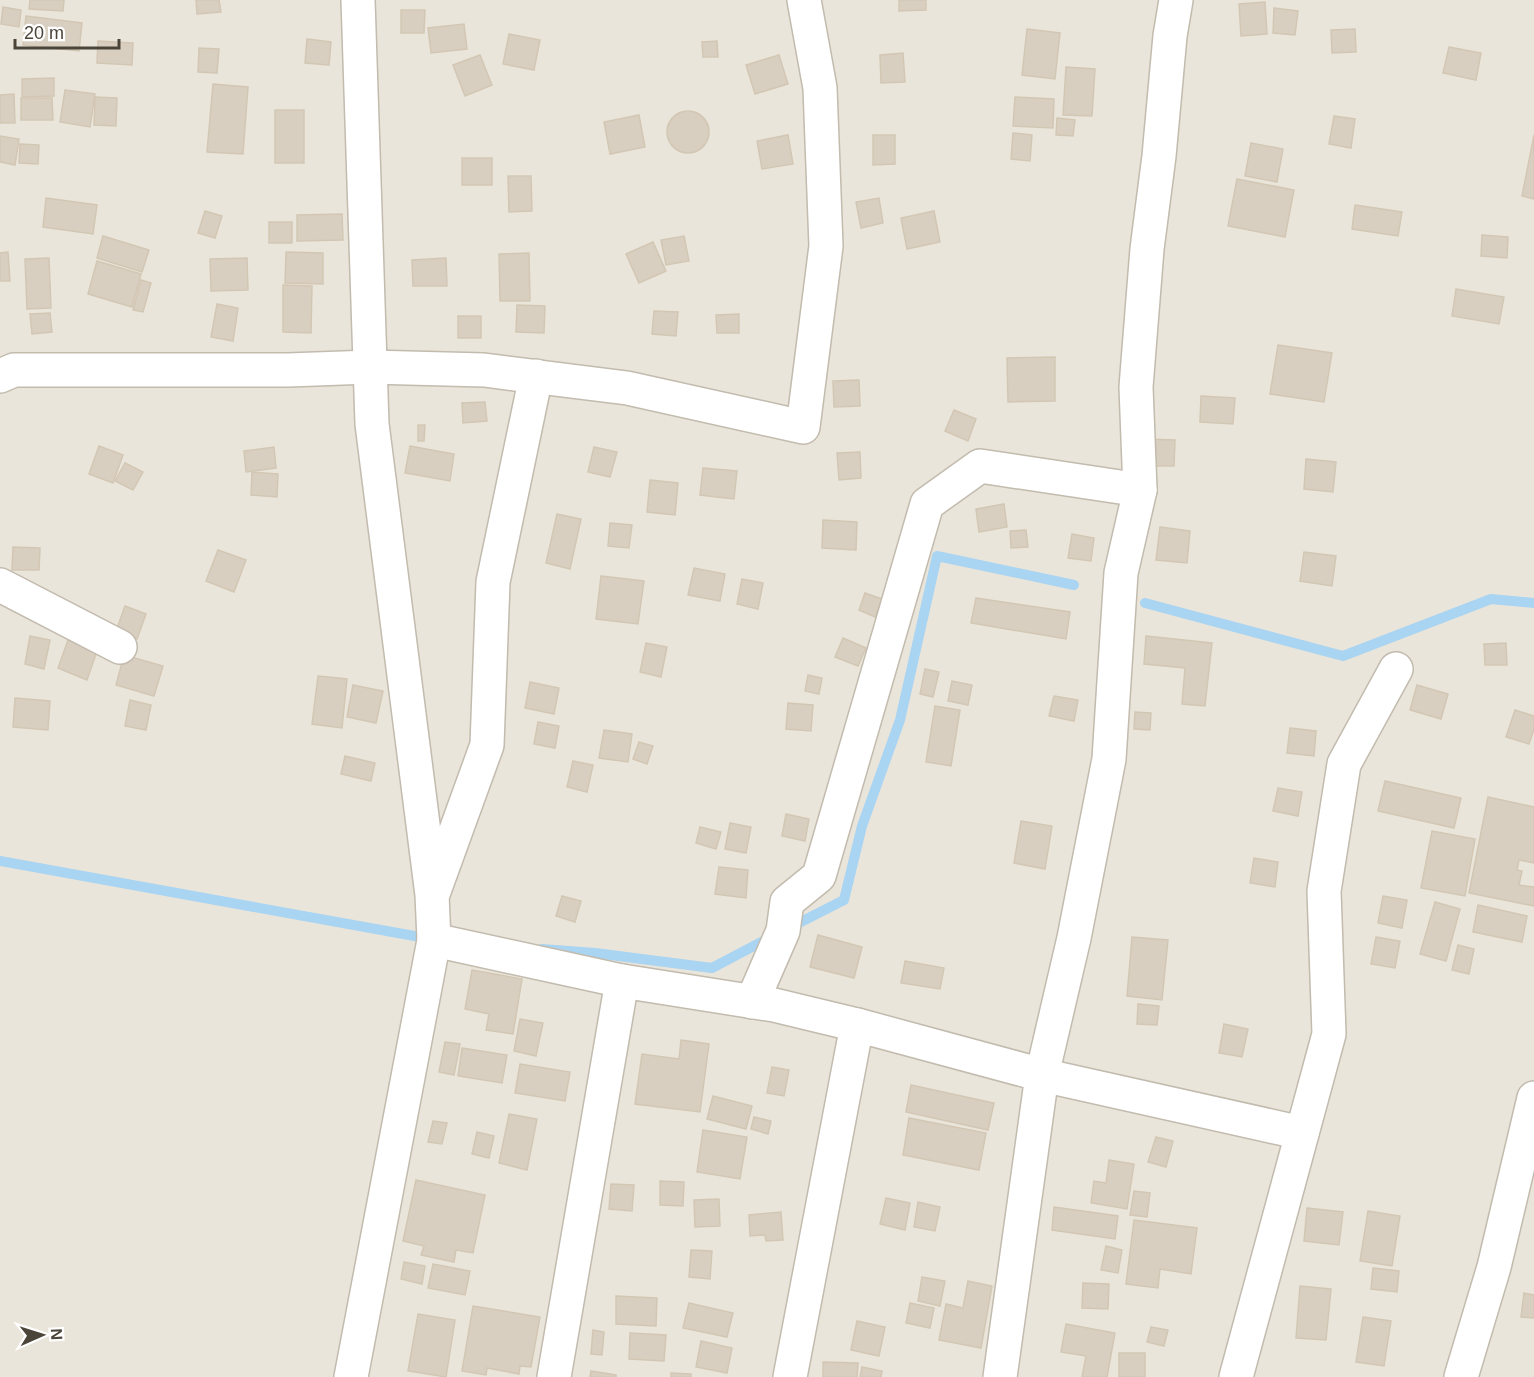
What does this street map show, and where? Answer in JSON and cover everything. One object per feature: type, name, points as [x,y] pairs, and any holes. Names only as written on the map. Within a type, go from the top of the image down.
[{"type":"street","points":[[351,1377],[434,940],[432,895],[372,424],[358,0]]},
{"type":"street","points":[[0,376],[14,370],[288,370],[370,367],[484,370],[627,388],[803,427],[826,246],[820,88],[804,0]]},
{"type":"street","points":[[1000,1377],[1042,1075],[1074,938],[1109,759],[1121,573],[1140,490],[1136,387],[1147,249],[1176,0]]},
{"type":"street","points":[[432,895],[487,746],[494,582],[536,376]]},
{"type":"street","points":[[752,1002],[783,932],[787,902],[819,876],[927,504],[980,466],[1140,490]]},
{"type":"street","points":[[0,585],[120,647]]},
{"type":"street","points":[[1236,1377],[1329,1034],[1324,891],[1344,764],[1396,669]]},
{"type":"street","points":[[434,940],[622,981],[774,1005],[1042,1075],[1302,1134]]},
{"type":"street","points":[[554,1377],[622,981]]},
{"type":"street","points":[[790,1377],[857,1025]]},
{"type":"street","points":[[1461,1377],[1531,1130],[1534,1098]]},
{"type":"shaded area","points":[[0,0],[1534,0],[1534,1377],[0,1377]]},
{"type":"building","points":[[30,0],[64,0],[63,11],[29,9]]},
{"type":"building","points":[[196,0],[219,0],[221,12],[197,14]]},
{"type":"building","points":[[899,0],[926,0],[926,10],[899,11]]},
{"type":"building","points":[[1265,2],[1267,34],[1241,36],[1239,4]]},
{"type":"building","points":[[3,7],[21,10],[19,27],[1,24]]},
{"type":"building","points":[[1274,8],[1298,11],[1295,35],[1273,33]]},
{"type":"building","points":[[401,10],[425,10],[424,33],[401,33]]},
{"type":"building","points":[[26,16],[82,23],[79,51],[23,45]]},
{"type":"building","points":[[464,24],[467,49],[431,53],[428,28]]},
{"type":"building","points":[[1027,29],[1060,33],[1055,79],[1022,75]]},
{"type":"building","points":[[1355,29],[1356,52],[1332,53],[1331,30]]},
{"type":"building","points":[[509,34],[540,40],[534,70],[503,64]]},
{"type":"building","points":[[307,39],[331,42],[329,65],[305,63]]},
{"type":"building","points":[[98,41],[133,43],[132,65],[97,63]]},
{"type":"building","points":[[717,41],[718,57],[703,57],[702,42]]},
{"type":"building","points":[[1449,47],[1481,53],[1476,80],[1443,73]]},
{"type":"building","points":[[199,48],[219,49],[217,73],[198,72]]},
{"type":"building","points":[[903,53],[905,82],[881,83],[880,55]]},
{"type":"building","points":[[480,55],[492,85],[465,96],[453,65]]},
{"type":"building","points":[[779,55],[788,84],[755,94],[746,65]]},
{"type":"building","points":[[1066,67],[1095,69],[1092,116],[1063,115]]},
{"type":"building","points":[[54,78],[54,96],[22,97],[22,79]]},
{"type":"building","points":[[213,84],[248,87],[243,154],[207,152]]},
{"type":"building","points":[[65,90],[95,94],[90,127],[60,122]]},
{"type":"building","points":[[14,94],[15,123],[0,123],[0,95]]},
{"type":"building","points":[[95,97],[117,98],[116,126],[94,125]]},
{"type":"building","points":[[1015,97],[1054,99],[1053,128],[1013,126]]},
{"type":"building","points":[[21,98],[52,98],[53,120],[21,120]]},
{"type":"building","points":[[275,110],[304,110],[304,163],[275,163]]},
{"type":"building","points":[[688,111],[696,112],[703,117],[708,124],[708,140],[703,147],[696,152],[688,153],[680,152],[673,147],[668,140],[667,132],[668,124],[673,117],[680,112]]},
{"type":"building","points":[[639,115],[645,147],[610,154],[604,122]]},
{"type":"building","points":[[1334,116],[1355,119],[1351,148],[1329,144]]},
{"type":"building","points":[[1057,118],[1075,120],[1073,136],[1056,135]]},
{"type":"building","points":[[1013,133],[1032,135],[1030,161],[1011,159]]},
{"type":"building","points":[[788,135],[793,164],[762,169],[757,141]]},
{"type":"building","points":[[873,135],[895,135],[895,164],[873,165]]},
{"type":"building","points":[[1534,135],[1534,199],[1522,196]]},
{"type":"building","points":[[0,136],[19,139],[15,165],[0,162]]},
{"type":"building","points":[[1251,143],[1283,149],[1277,182],[1245,176]]},
{"type":"building","points":[[20,144],[39,145],[38,164],[19,163]]},
{"type":"building","points":[[462,158],[492,158],[492,185],[462,185]]},
{"type":"building","points":[[508,176],[531,176],[532,211],[509,212]]},
{"type":"building","points":[[1237,179],[1294,190],[1285,237],[1228,226]]},
{"type":"building","points":[[46,198],[97,205],[93,234],[43,227]]},
{"type":"building","points":[[879,198],[883,223],[861,228],[856,202]]},
{"type":"building","points":[[1355,205],[1402,212],[1398,236],[1352,229]]},
{"type":"building","points":[[205,211],[222,216],[215,238],[198,233]]},
{"type":"building","points":[[934,211],[940,242],[907,249],[901,218]]},
{"type":"building","points":[[342,214],[343,240],[297,241],[297,215]]},
{"type":"building","points":[[269,222],[292,222],[292,243],[269,243]]},
{"type":"building","points":[[1482,235],[1508,237],[1507,258],[1481,256]]},
{"type":"building","points":[[103,236],[149,250],[142,272],[97,258]]},
{"type":"building","points":[[684,236],[689,261],[666,265],[661,240]]},
{"type":"building","points":[[653,242],[666,271],[639,283],[626,254]]},
{"type":"building","points":[[8,252],[10,281],[0,281],[0,253]]},
{"type":"building","points":[[286,252],[323,253],[323,284],[285,283]]},
{"type":"building","points":[[529,253],[530,301],[500,301],[499,254]]},
{"type":"building","points":[[49,258],[51,308],[27,309],[25,259]]},
{"type":"building","points":[[247,258],[248,290],[211,291],[210,259]]},
{"type":"building","points":[[446,258],[447,286],[413,286],[412,260]]},
{"type":"building","points":[[97,261],[141,274],[132,307],[88,294]]},
{"type":"building","points":[[141,280],[151,283],[143,312],[133,310]]},
{"type":"building","points":[[283,285],[312,286],[311,333],[283,332]]},
{"type":"building","points":[[1456,289],[1504,297],[1499,324],[1452,316]]},
{"type":"building","points":[[217,304],[238,308],[233,341],[211,337]]},
{"type":"building","points":[[517,305],[545,306],[544,333],[516,332]]},
{"type":"building","points":[[654,311],[678,312],[676,336],[652,334]]},
{"type":"building","points":[[50,313],[52,332],[32,334],[30,314]]},
{"type":"building","points":[[739,314],[739,333],[717,333],[716,315]]},
{"type":"building","points":[[458,316],[481,316],[481,338],[458,338]]},
{"type":"building","points":[[1278,345],[1332,353],[1324,402],[1270,394]]},
{"type":"building","points":[[1055,357],[1055,401],[1008,402],[1007,358]]},
{"type":"building","points":[[859,380],[860,406],[834,407],[833,381]]},
{"type":"building","points":[[1201,396],[1235,398],[1233,424],[1200,422]]},
{"type":"building","points":[[485,402],[487,421],[463,423],[462,403]]},
{"type":"building","points":[[954,410],[976,419],[968,441],[945,431]]},
{"type":"building","points":[[418,425],[425,425],[424,441],[418,441]]},
{"type":"building","points":[[1145,439],[1175,440],[1174,466],[1145,466]]},
{"type":"building","points":[[99,446],[123,455],[113,483],[89,474]]},
{"type":"building","points":[[410,446],[454,454],[450,481],[405,473]]},
{"type":"building","points":[[274,447],[276,468],[246,472],[244,451]]},
{"type":"building","points":[[594,447],[617,452],[610,477],[588,472]]},
{"type":"building","points":[[860,452],[861,478],[839,480],[837,453]]},
{"type":"building","points":[[1306,459],[1336,462],[1333,492],[1304,489]]},
{"type":"building","points":[[125,463],[143,472],[133,490],[115,481]]},
{"type":"building","points":[[703,468],[737,471],[734,499],[700,495]]},
{"type":"building","points":[[252,472],[278,474],[277,497],[251,495]]},
{"type":"building","points":[[650,480],[678,483],[675,515],[647,512]]},
{"type":"building","points":[[1004,504],[1007,527],[979,532],[976,509]]},
{"type":"building","points":[[557,514],[581,519],[570,569],[546,563]]},
{"type":"building","points":[[823,520],[857,522],[856,550],[822,548]]},
{"type":"building","points":[[610,523],[632,525],[629,548],[608,546]]},
{"type":"building","points":[[1160,527],[1190,531],[1187,563],[1156,560]]},
{"type":"building","points":[[1026,530],[1028,547],[1011,548],[1010,531]]},
{"type":"building","points":[[1072,534],[1094,538],[1091,561],[1068,558]]},
{"type":"building","points":[[13,547],[40,548],[39,570],[12,570]]},
{"type":"building","points":[[218,550],[246,560],[234,592],[206,581]]},
{"type":"building","points":[[1304,552],[1336,556],[1332,586],[1300,581]]},
{"type":"building","points":[[694,568],[725,574],[720,601],[688,595]]},
{"type":"building","points":[[601,576],[644,581],[638,624],[596,619]]},
{"type":"building","points":[[742,579],[763,583],[758,609],[737,604]]},
{"type":"building","points":[[865,593],[882,599],[875,617],[859,610]]},
{"type":"building","points":[[976,598],[1070,612],[1066,639],[971,623]]},
{"type":"building","points":[[125,606],[146,614],[137,639],[116,631]]},
{"type":"building","points":[[30,636],[50,640],[44,669],[25,664]]},
{"type":"building","points":[[1146,636],[1212,643],[1205,706],[1182,704],[1185,668],[1144,664]]},
{"type":"building","points":[[843,638],[866,648],[858,666],[835,657]]},
{"type":"building","points":[[68,640],[97,651],[87,680],[58,668]]},
{"type":"building","points":[[646,643],[667,647],[661,677],[640,672]]},
{"type":"building","points":[[1506,643],[1507,665],[1485,665],[1484,644]]},
{"type":"building","points":[[124,655],[163,666],[154,696],[116,685]]},
{"type":"building","points":[[925,669],[939,672],[933,697],[920,694]]},
{"type":"building","points":[[808,675],[822,678],[819,694],[805,691]]},
{"type":"building","points":[[318,676],[347,679],[342,728],[312,724]]},
{"type":"building","points":[[952,681],[972,685],[968,705],[948,701]]},
{"type":"building","points":[[530,682],[559,688],[554,714],[525,708]]},
{"type":"building","points":[[353,685],[383,691],[376,723],[347,717]]},
{"type":"building","points":[[1417,685],[1448,694],[1441,719],[1410,710]]},
{"type":"building","points":[[1054,696],[1078,700],[1074,721],[1049,716]]},
{"type":"building","points":[[15,698],[50,701],[48,730],[13,727]]},
{"type":"building","points":[[130,700],[151,705],[146,730],[125,726]]},
{"type":"building","points":[[788,703],[813,705],[811,731],[786,729]]},
{"type":"building","points":[[935,706],[960,710],[951,766],[926,762]]},
{"type":"building","points":[[1515,710],[1534,716],[1534,729],[1529,744],[1506,737]]},
{"type":"building","points":[[1135,712],[1151,713],[1150,730],[1134,729]]},
{"type":"building","points":[[538,722],[559,726],[555,748],[534,744]]},
{"type":"building","points":[[1290,728],[1316,731],[1314,756],[1287,753]]},
{"type":"building","points":[[604,730],[632,734],[628,762],[599,758]]},
{"type":"building","points":[[639,742],[653,746],[647,764],[633,759]]},
{"type":"building","points":[[345,756],[375,763],[371,781],[341,774]]},
{"type":"building","points":[[573,761],[593,765],[587,792],[567,787]]},
{"type":"building","points":[[1385,781],[1461,798],[1454,828],[1378,811]]},
{"type":"building","points":[[1278,788],[1302,792],[1298,816],[1273,811]]},
{"type":"building","points":[[1488,797],[1534,807],[1534,863],[1519,860],[1517,870],[1522,871],[1519,885],[1534,887],[1534,906],[1469,893]]},
{"type":"building","points":[[786,814],[809,819],[805,841],[782,836]]},
{"type":"building","points":[[1021,821],[1052,826],[1045,869],[1014,863]]},
{"type":"building","points":[[730,823],[751,827],[746,853],[725,849]]},
{"type":"building","points":[[700,827],[721,832],[716,849],[696,843]]},
{"type":"building","points":[[1432,831],[1475,839],[1465,896],[1421,888]]},
{"type":"building","points":[[1254,858],[1278,862],[1275,887],[1250,883]]},
{"type":"building","points":[[719,867],[748,870],[746,898],[715,894]]},
{"type":"building","points":[[562,896],[581,901],[575,922],[556,916]]},
{"type":"building","points":[[1383,896],[1407,900],[1402,928],[1378,923]]},
{"type":"building","points":[[1435,902],[1460,909],[1446,961],[1420,954]]},
{"type":"building","points":[[1478,905],[1527,916],[1522,942],[1473,932]]},
{"type":"building","points":[[818,935],[862,947],[854,978],[810,967]]},
{"type":"building","points":[[1132,937],[1168,940],[1162,1000],[1127,996]]},
{"type":"building","points":[[1376,937],[1400,941],[1395,968],[1371,964]]},
{"type":"building","points":[[1458,945],[1474,949],[1469,974],[1452,970]]},
{"type":"building","points":[[905,961],[944,968],[940,989],[901,983]]},
{"type":"building","points":[[472,970],[522,979],[513,1034],[486,1030],[489,1014],[465,1009]]},
{"type":"building","points":[[1138,1004],[1159,1006],[1157,1025],[1137,1024]]},
{"type":"building","points":[[520,1019],[543,1023],[536,1056],[514,1051]]},
{"type":"building","points":[[1224,1024],[1248,1029],[1242,1057],[1219,1053]]},
{"type":"building","points":[[681,1040],[709,1044],[700,1112],[635,1104],[642,1054],[679,1059]]},
{"type":"building","points":[[445,1042],[460,1044],[454,1075],[439,1072]]},
{"type":"building","points":[[462,1048],[507,1055],[502,1083],[458,1076]]},
{"type":"building","points":[[520,1064],[570,1072],[565,1101],[515,1093]]},
{"type":"building","points":[[772,1067],[789,1070],[784,1096],[767,1093]]},
{"type":"building","points":[[911,1085],[994,1103],[988,1130],[906,1112]]},
{"type":"building","points":[[713,1096],[752,1106],[746,1129],[707,1119]]},
{"type":"building","points":[[509,1114],[537,1119],[527,1170],[499,1163]]},
{"type":"building","points":[[754,1117],[771,1121],[768,1134],[751,1129]]},
{"type":"building","points":[[909,1118],[986,1133],[979,1170],[903,1155]]},
{"type":"building","points":[[433,1121],[447,1123],[442,1144],[428,1142]]},
{"type":"building","points":[[703,1130],[747,1137],[740,1179],[697,1172]]},
{"type":"building","points":[[477,1132],[494,1136],[489,1158],[472,1154]]},
{"type":"building","points":[[1156,1137],[1173,1141],[1166,1167],[1148,1162]]},
{"type":"building","points":[[1109,1160],[1134,1164],[1127,1209],[1091,1203],[1094,1181],[1106,1183]]},
{"type":"building","points":[[416,1180],[485,1195],[473,1253],[456,1250],[454,1262],[421,1255],[424,1246],[403,1241]]},
{"type":"building","points":[[660,1181],[684,1182],[683,1206],[660,1205]]},
{"type":"building","points":[[611,1184],[634,1185],[632,1211],[609,1209]]},
{"type":"building","points":[[1134,1191],[1150,1193],[1147,1217],[1130,1215]]},
{"type":"building","points":[[886,1198],[910,1203],[905,1230],[880,1224]]},
{"type":"building","points":[[719,1199],[720,1226],[695,1227],[694,1200]]},
{"type":"building","points":[[918,1202],[940,1207],[935,1231],[914,1227]]},
{"type":"building","points":[[1054,1207],[1118,1216],[1115,1239],[1052,1230]]},
{"type":"building","points":[[1307,1208],[1343,1212],[1339,1245],[1304,1241]]},
{"type":"building","points":[[1368,1211],[1400,1216],[1392,1266],[1360,1261]]},
{"type":"building","points":[[781,1212],[783,1240],[766,1241],[765,1235],[750,1236],[749,1215]]},
{"type":"building","points":[[1134,1220],[1197,1228],[1191,1274],[1160,1269],[1158,1288],[1126,1284]]},
{"type":"building","points":[[1106,1246],[1122,1250],[1118,1273],[1101,1270]]},
{"type":"building","points":[[691,1250],[712,1251],[710,1279],[689,1277]]},
{"type":"building","points":[[404,1262],[425,1266],[422,1284],[401,1279]]},
{"type":"building","points":[[433,1264],[470,1271],[465,1295],[428,1288]]},
{"type":"building","points":[[1373,1268],[1399,1271],[1397,1292],[1371,1289]]},
{"type":"building","points":[[922,1277],[945,1281],[940,1306],[918,1301]]},
{"type":"building","points":[[968,1281],[992,1286],[981,1348],[939,1340],[946,1304],[963,1308]]},
{"type":"building","points":[[1083,1283],[1109,1284],[1108,1309],[1082,1308]]},
{"type":"building","points":[[1300,1286],[1331,1289],[1326,1340],[1296,1338]]},
{"type":"building","points":[[1524,1293],[1534,1295],[1534,1318],[1521,1317]]},
{"type":"building","points":[[616,1296],[657,1298],[656,1326],[616,1324]]},
{"type":"building","points":[[689,1303],[733,1313],[727,1337],[683,1328]]},
{"type":"building","points":[[910,1303],[934,1308],[930,1328],[906,1323]]},
{"type":"building","points":[[473,1306],[540,1317],[531,1367],[520,1366],[519,1374],[487,1368],[486,1375],[462,1371]]},
{"type":"building","points":[[418,1314],[455,1320],[446,1377],[408,1371]]},
{"type":"building","points":[[1363,1317],[1391,1321],[1384,1366],[1356,1362]]},
{"type":"building","points":[[857,1321],[885,1327],[879,1356],[851,1350]]},
{"type":"building","points":[[1066,1324],[1115,1333],[1107,1377],[1082,1377],[1086,1356],[1061,1352]]},
{"type":"building","points":[[1151,1327],[1168,1330],[1164,1346],[1147,1342]]},
{"type":"building","points":[[593,1330],[604,1332],[602,1355],[591,1354]]},
{"type":"building","points":[[630,1333],[666,1335],[664,1361],[629,1359]]},
{"type":"building","points":[[701,1341],[732,1348],[727,1373],[696,1367]]},
{"type":"building","points":[[1119,1353],[1145,1353],[1145,1377],[1119,1377]]},
{"type":"building","points":[[823,1362],[858,1363],[857,1377],[823,1377]]},
{"type":"building","points":[[862,1367],[882,1371],[881,1377],[860,1377]]},
{"type":"building","points":[[591,1371],[616,1375],[616,1377],[590,1377]]},
{"type":"building","points":[[671,1373],[691,1374],[691,1377],[671,1377]]},
{"type":"waterway","points":[[789,928],[844,900],[862,826],[900,720],[937,556],[1074,585]]},
{"type":"waterway","points":[[1145,603],[1343,656],[1491,599],[1534,603]]},
{"type":"waterway","points":[[0,861],[431,939]]},
{"type":"waterway","points":[[542,949],[595,953],[712,968],[773,936]]}]
